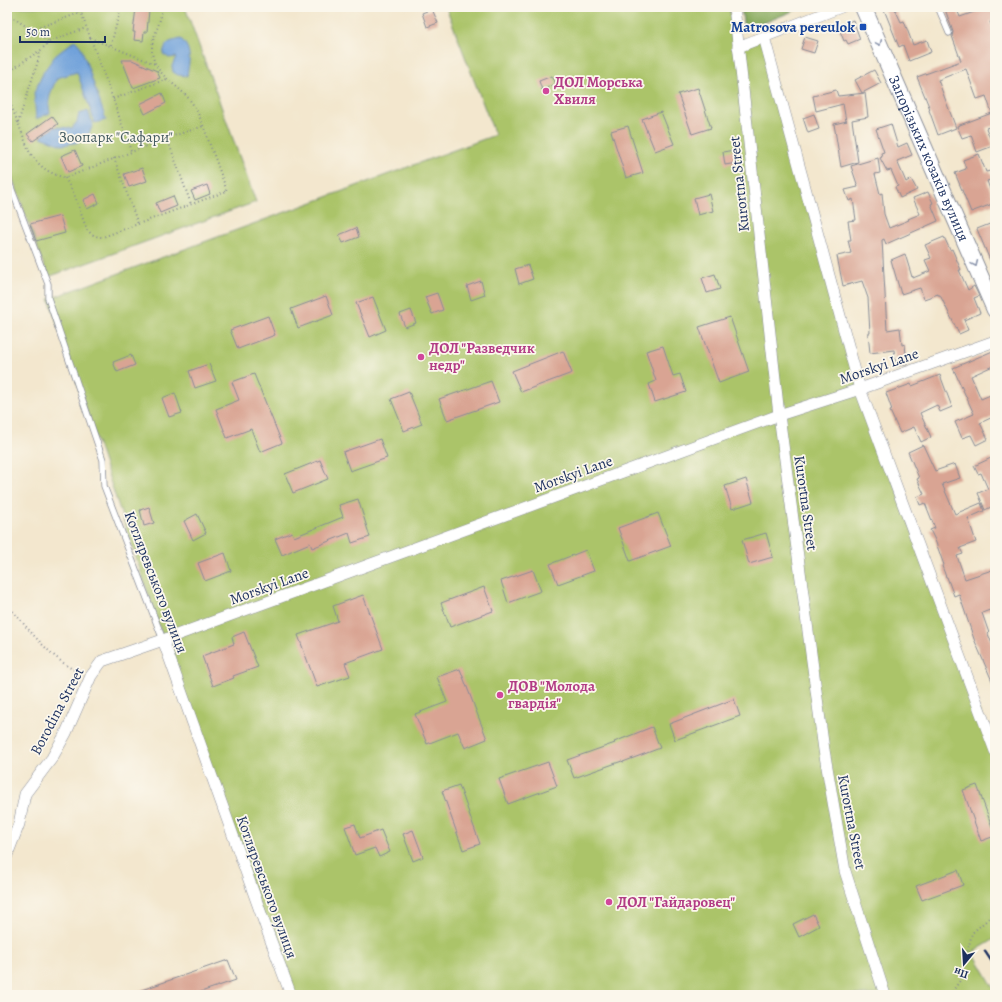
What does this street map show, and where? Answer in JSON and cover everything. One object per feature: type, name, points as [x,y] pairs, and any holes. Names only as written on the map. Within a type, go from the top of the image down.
[{"type":"main road","name":"Запорізьких козаків вулиця","points":[[863,7],[995,310]]},
{"type":"street","name":"Kurortna Street","points":[[734,7],[780,415],[824,750],[845,871],[885,995]]},
{"type":"street","points":[[738,47],[841,7]]},
{"type":"street","points":[[764,36],[860,389],[995,751]]},
{"type":"street","name":"Morskyi Lane","points":[[163,640],[780,415],[860,389],[995,341]]},
{"type":"street","name":"Borodina Street","points":[[7,855],[19,824],[25,794],[52,758],[66,733],[91,676],[102,661],[163,640]]},
{"type":"street","name":"Котляревського вулиця","points":[[163,640],[291,995]]},
{"type":"lane","points":[[938,7],[949,33]]},
{"type":"lane","name":"Котляревського вулиця","points":[[7,177],[48,284],[48,298],[103,460],[104,486],[163,640]]},
{"type":"path","points":[[7,9],[12,7]]},
{"type":"path","points":[[79,7],[131,152]]},
{"type":"path","points":[[32,30],[96,7]]},
{"type":"path","points":[[111,45],[121,7]]},
{"type":"path","points":[[65,178],[74,194],[87,230],[97,237],[103,237],[227,191],[204,126],[193,104],[187,96],[167,79],[155,64],[152,57],[151,48],[160,20],[161,7]]},
{"type":"path","points":[[7,14],[49,42]]},
{"type":"path","points":[[7,73],[49,42],[86,28]]},
{"type":"path","points":[[90,38],[111,45],[155,64]]},
{"type":"path","points":[[18,124],[38,61],[40,50]]},
{"type":"path","points":[[113,99],[167,79]]},
{"type":"path","points":[[7,95],[29,151],[34,159],[41,167],[52,174],[65,178],[167,138],[204,126]]},
{"type":"path","points":[[167,138],[190,204]]},
{"type":"path","points":[[114,158],[138,224]]},
{"type":"path","points":[[7,606],[12,609],[35,637],[62,663],[78,672],[91,676]]},
{"type":"path","points":[[950,995],[961,979],[972,933],[995,913]]},
{"type":"green space","name":"Зоопарк \"Сафари\"","points":[[7,7],[185,7],[256,202],[48,277],[7,163]]},
{"type":"green space","points":[[446,7],[729,7],[739,48],[762,38],[860,390],[995,754],[995,939],[973,952],[995,990],[995,995],[291,995],[163,638],[49,299],[495,135]]},
{"type":"green space","points":[[741,7],[803,7],[744,31]]},
{"type":"water","points":[[181,39],[185,43],[189,52],[187,76],[178,75],[173,72],[172,66],[176,57],[169,58],[163,54],[167,44]]},
{"type":"water","points":[[75,40],[81,47],[106,120],[95,123],[77,72],[57,78],[50,95],[50,113],[36,119],[34,93],[44,71],[55,56]]},
{"type":"water","points":[[88,111],[93,125],[87,137],[80,142],[62,145],[41,137],[55,127],[72,128],[77,122],[79,114]]},
{"type":"building","points":[[883,7],[894,7],[901,22],[904,21],[913,45],[927,40],[931,52],[909,61],[903,45],[899,47]]},
{"type":"building","points":[[956,7],[960,17],[988,7],[995,7],[995,20],[990,22],[995,33],[995,125],[986,128],[993,146],[977,152],[971,135],[962,138],[957,126],[992,113],[986,96],[977,99],[966,69],[938,80],[956,128],[938,135],[929,110],[930,109],[917,77],[961,61],[952,36],[953,32],[945,9]]},
{"type":"building","points":[[136,8],[149,10],[147,32],[144,32],[143,41],[134,40],[135,32],[133,32]]},
{"type":"building","points":[[432,9],[438,23],[427,27],[422,13]]},
{"type":"building","points":[[853,20],[860,39],[848,44],[846,40],[844,41],[838,26]]},
{"type":"building","points":[[805,37],[818,41],[814,53],[801,49]]},
{"type":"building","points":[[122,60],[132,60],[157,71],[160,78],[133,88]]},
{"type":"building","points":[[874,70],[881,83],[862,93],[855,80]]},
{"type":"building","points":[[552,76],[556,84],[542,90],[539,81]]},
{"type":"building","points":[[698,88],[711,128],[692,134],[678,94]]},
{"type":"building","points":[[836,90],[838,96],[865,93],[868,117],[852,120],[858,162],[841,167],[834,124],[847,121],[843,104],[816,111],[813,96]]},
{"type":"building","points":[[162,93],[166,103],[145,114],[140,104]]},
{"type":"building","points":[[661,112],[674,144],[655,151],[642,119]]},
{"type":"building","points":[[814,114],[819,129],[808,133],[803,118]]},
{"type":"building","points":[[52,116],[58,124],[33,141],[27,134]]},
{"type":"building","points":[[891,124],[898,147],[907,143],[912,155],[897,161],[906,182],[911,179],[917,190],[900,198],[895,187],[898,186],[891,170],[887,171],[880,158],[882,157],[881,153],[884,152],[876,129]]},
{"type":"building","points":[[628,126],[643,173],[626,178],[611,131]]},
{"type":"building","points":[[75,150],[82,166],[68,172],[61,156]]},
{"type":"building","points":[[734,150],[737,163],[725,165],[723,152]]},
{"type":"building","points":[[979,154],[986,172],[990,171],[993,179],[987,181],[995,203],[971,212],[955,173],[966,169],[963,160]]},
{"type":"building","points":[[878,158],[880,173],[875,174],[880,194],[882,193],[884,214],[889,228],[920,214],[913,198],[928,192],[938,221],[886,244],[884,239],[882,240],[887,330],[900,328],[902,345],[905,344],[907,365],[896,366],[894,350],[870,353],[868,333],[870,333],[868,298],[862,281],[843,286],[837,256],[851,253],[848,240],[851,240],[848,221],[856,220],[853,199],[849,201],[845,190],[858,187],[851,166]]},
{"type":"building","points":[[142,168],[147,181],[129,187],[124,174]]},
{"type":"building","points":[[207,185],[210,194],[195,200],[191,191]]},
{"type":"building","points":[[95,194],[99,203],[87,209],[83,200]]},
{"type":"building","points":[[709,194],[713,211],[698,215],[694,198]]},
{"type":"building","points":[[173,196],[177,206],[160,213],[156,203]]},
{"type":"building","points":[[60,216],[65,233],[36,241],[30,224]]},
{"type":"building","points":[[995,222],[995,270],[994,270],[977,229]]},
{"type":"building","points":[[356,228],[359,237],[343,243],[339,235]]},
{"type":"building","points":[[944,237],[950,250],[952,249],[968,290],[974,286],[979,296],[974,298],[980,313],[964,320],[968,330],[959,334],[940,295],[938,294],[924,299],[920,288],[901,294],[891,260],[905,254],[913,278],[930,271],[925,260],[931,258],[925,245]]},
{"type":"building","points":[[528,265],[533,279],[519,284],[515,269]]},
{"type":"building","points":[[715,274],[720,289],[707,293],[702,278]]},
{"type":"building","points":[[481,281],[485,295],[471,300],[467,286]]},
{"type":"building","points":[[437,293],[443,310],[432,314],[425,297]]},
{"type":"building","points":[[326,296],[333,315],[298,328],[291,309]]},
{"type":"building","points":[[373,297],[386,330],[370,337],[356,303]]},
{"type":"building","points":[[411,310],[416,323],[405,327],[400,314]]},
{"type":"building","points":[[268,316],[275,335],[238,349],[230,330]]},
{"type":"building","points":[[730,317],[749,372],[719,383],[699,327]]},
{"type":"building","points":[[663,346],[673,376],[680,374],[686,392],[655,402],[649,384],[656,381],[646,351]]},
{"type":"building","points":[[995,350],[995,365],[971,376],[981,399],[995,393],[995,416],[980,423],[988,439],[976,445],[971,435],[962,438],[955,422],[974,414],[953,368]]},
{"type":"building","points":[[563,351],[572,373],[521,392],[512,371]]},
{"type":"building","points":[[131,355],[135,365],[117,372],[113,362]]},
{"type":"building","points":[[209,364],[216,381],[195,388],[189,371]]},
{"type":"building","points":[[254,374],[282,443],[260,452],[251,429],[227,438],[216,409],[239,400],[232,382]]},
{"type":"building","points":[[940,375],[952,407],[940,412],[937,405],[920,413],[931,437],[921,442],[914,427],[900,433],[890,411],[892,410],[886,393],[911,384],[912,386]]},
{"type":"building","points":[[491,381],[499,402],[447,420],[439,399]]},
{"type":"building","points":[[409,392],[422,424],[404,431],[391,399]]},
{"type":"building","points":[[175,393],[182,413],[169,417],[162,398]]},
{"type":"building","points":[[380,439],[387,458],[350,471],[343,452]]},
{"type":"building","points":[[923,445],[935,471],[955,464],[960,478],[942,484],[955,514],[981,503],[984,511],[968,518],[976,542],[960,548],[963,554],[957,556],[965,579],[995,569],[995,608],[982,613],[995,651],[995,688],[974,639],[959,594],[954,596],[946,577],[942,566],[944,565],[930,530],[935,528],[925,503],[920,505],[917,497],[924,494],[917,479],[919,478],[908,452]]},
{"type":"building","points":[[991,458],[995,467],[995,505],[985,510],[978,493],[988,489],[981,473],[978,474],[974,466]]},
{"type":"building","points":[[320,460],[328,479],[293,493],[285,474]]},
{"type":"building","points":[[746,479],[753,502],[732,509],[725,486]]},
{"type":"building","points":[[358,499],[370,537],[352,543],[349,533],[312,548],[310,543],[282,555],[275,539],[292,532],[294,537],[343,517],[339,505]]},
{"type":"building","points":[[149,507],[154,523],[144,526],[140,510]]},
{"type":"building","points":[[658,513],[671,546],[630,561],[618,528]]},
{"type":"building","points":[[197,514],[206,533],[193,540],[184,521]]},
{"type":"building","points":[[766,533],[773,557],[749,564],[742,540]]},
{"type":"building","points":[[586,550],[594,571],[558,584],[550,564]]},
{"type":"building","points":[[225,553],[231,571],[205,581],[198,563]]},
{"type":"building","points":[[533,570],[541,591],[508,603],[501,581]]},
{"type":"building","points":[[484,587],[493,611],[450,627],[441,603]]},
{"type":"building","points":[[363,595],[383,649],[345,663],[350,676],[317,687],[298,635],[338,621],[333,606]]},
{"type":"building","points":[[244,632],[258,667],[233,676],[234,678],[213,686],[202,656],[234,644],[232,637]]},
{"type":"building","points":[[460,669],[487,739],[465,748],[458,732],[427,744],[415,714],[447,702],[437,677]]},
{"type":"building","points":[[734,699],[740,716],[675,740],[669,724]]},
{"type":"building","points":[[652,727],[660,748],[574,778],[567,760],[615,743],[614,742]]},
{"type":"building","points":[[548,762],[557,786],[508,804],[499,779]]},
{"type":"building","points":[[459,785],[480,844],[463,850],[442,791]]},
{"type":"building","points":[[977,785],[995,835],[981,841],[963,790]]},
{"type":"building","points":[[355,824],[360,838],[381,830],[390,852],[379,857],[375,848],[355,855],[345,827]]},
{"type":"building","points":[[413,830],[423,857],[413,861],[403,834]]},
{"type":"building","points":[[958,870],[963,885],[922,900],[916,886]]},
{"type":"building","points":[[813,914],[819,926],[799,937],[793,924]]},
{"type":"building","points":[[228,960],[236,980],[192,995],[130,995],[130,994]]},
{"type":"railway","points":[[985,951],[995,966]]},
{"type":"place","name":"Matrosova pereulok","points":[[863,27]]},
{"type":"place","name":"ДОЛ Морська Хвиля","points":[[546,91]]},
{"type":"place","name":"ДОЛ \"Разведчик недр\"","points":[[421,357]]},
{"type":"place","name":"ДОВ \"Молода гвардія\"","points":[[500,695]]},
{"type":"place","name":"ДОЛ \"Гайдаровец\"","points":[[609,902]]}]
